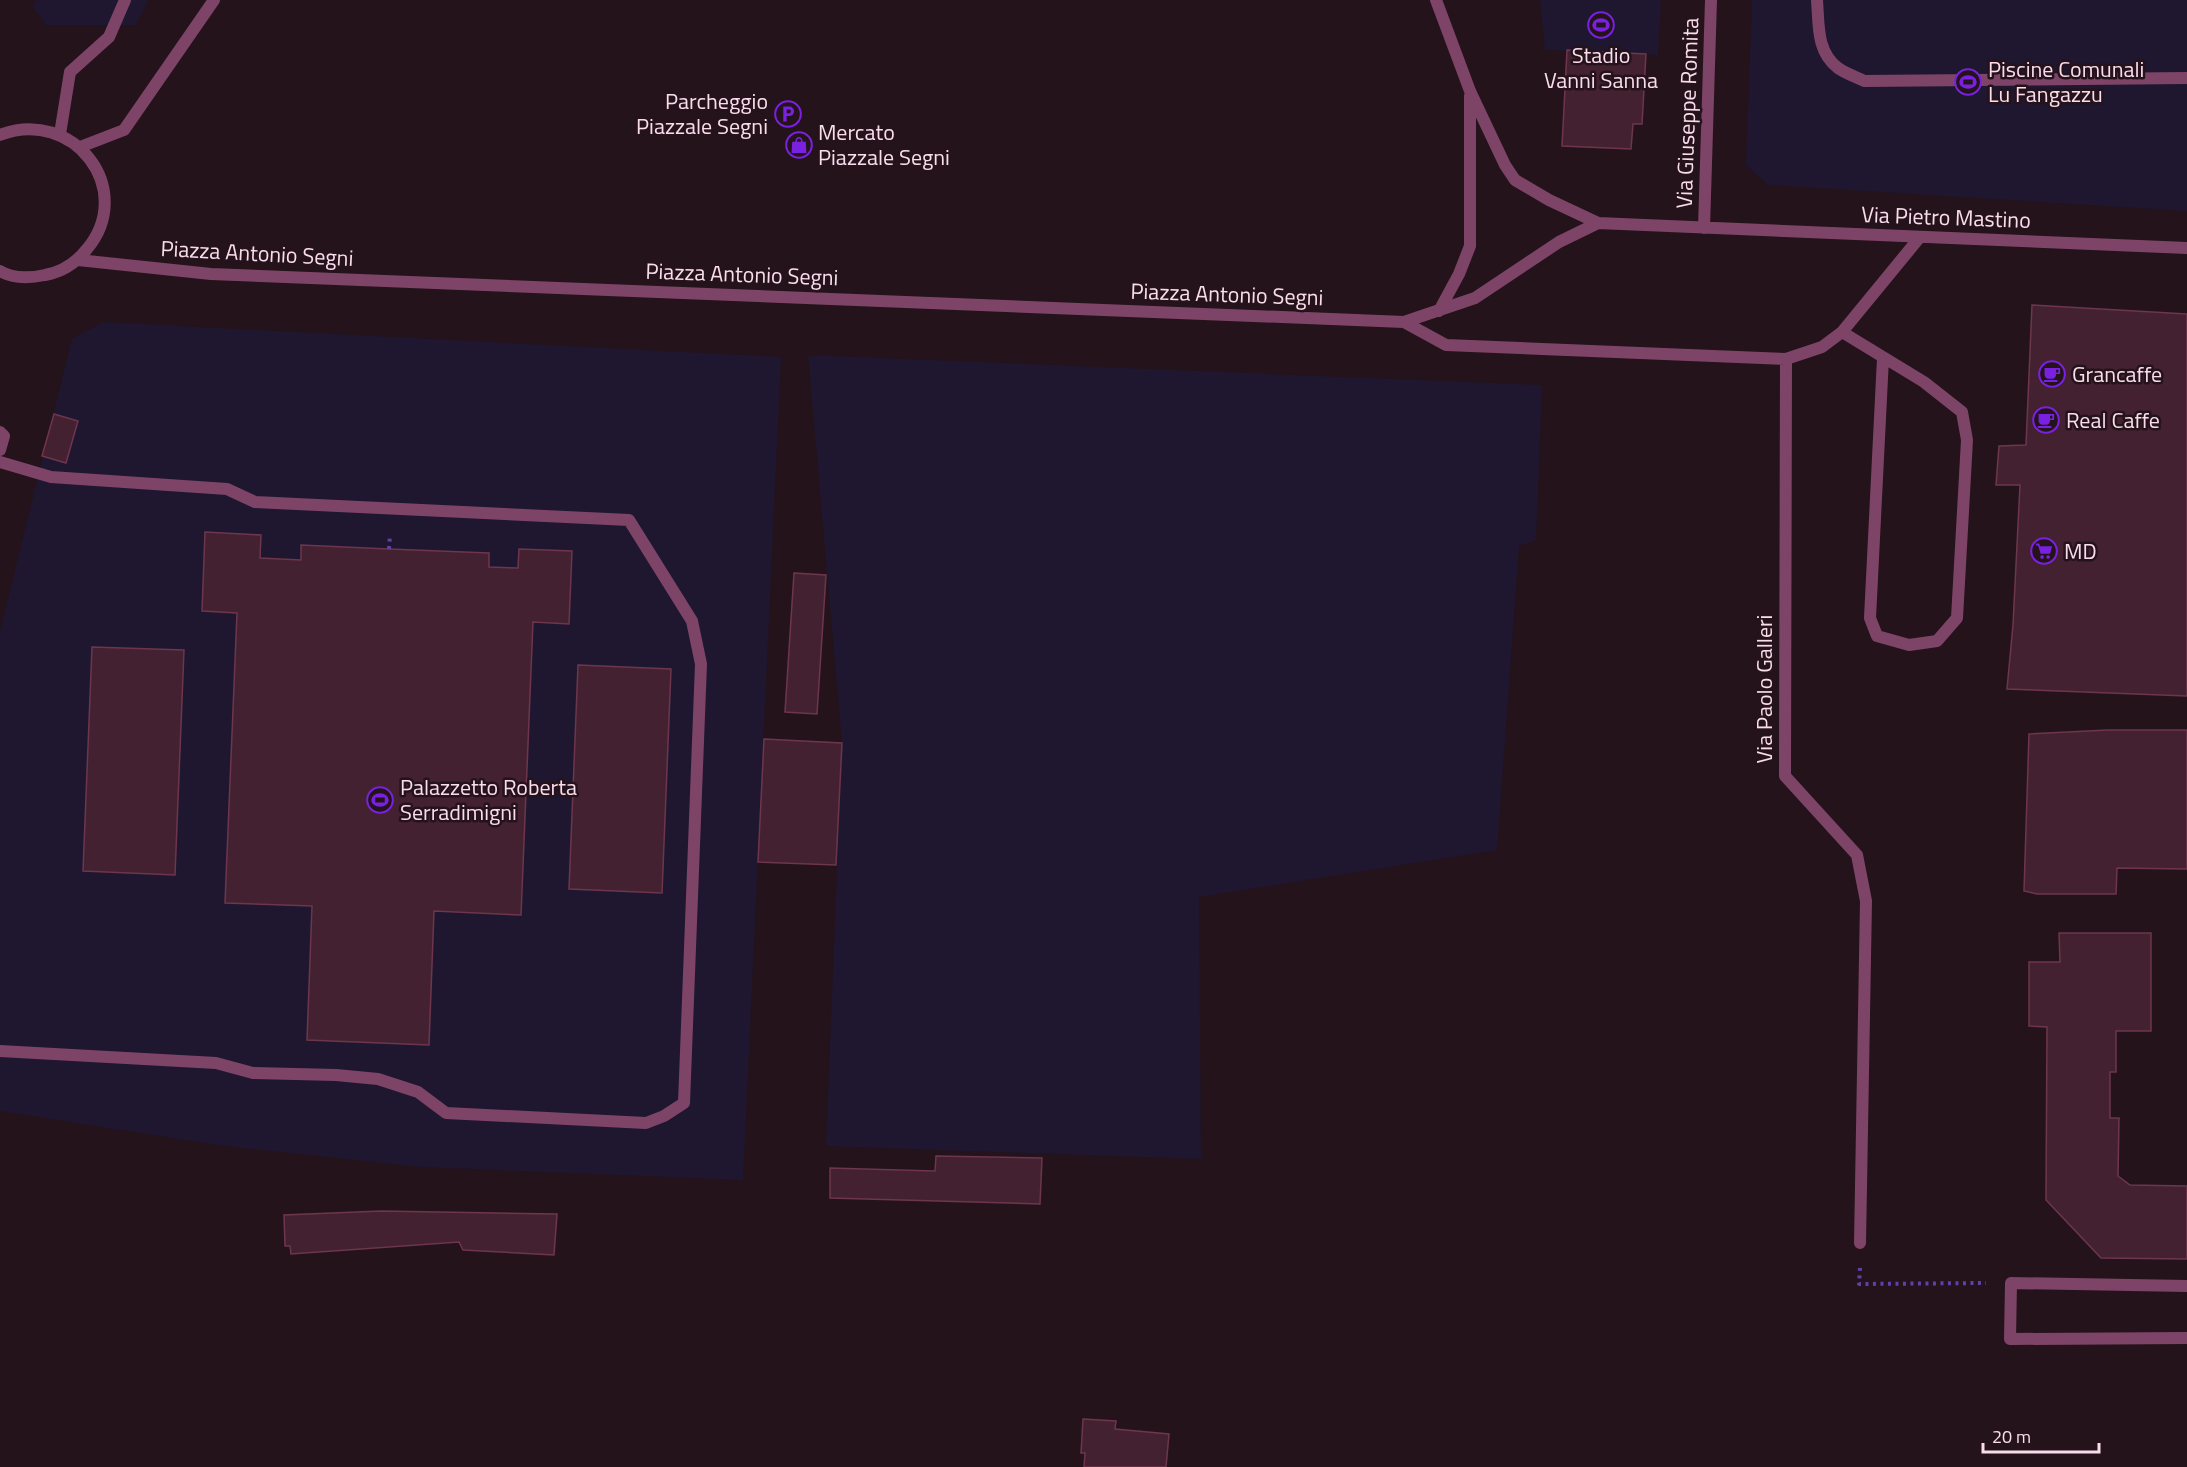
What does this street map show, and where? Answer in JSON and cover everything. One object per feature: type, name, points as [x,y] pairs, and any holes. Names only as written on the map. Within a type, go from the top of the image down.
[{"type":"street","points":[[60,134],[70,72],[109,37],[125,0]]},
{"type":"street","points":[[80,147],[124,130],[214,0]]},
{"type":"street","name":"Piazza Antonio Segni","points":[[1436,0],[1470,91],[1505,165],[1515,180],[1549,200],[1598,223],[1704,228]]},
{"type":"street","name":"Via Giuseppe Romita","points":[[1704,228],[1712,0]]},
{"type":"street","points":[[1817,0],[1818,32],[1823,50],[1837,67],[1864,81],[2187,78]]},
{"type":"street","points":[[1439,310],[1459,274],[1470,246],[1470,91]]},
{"type":"street","points":[[0,135],[15,129],[38,128],[60,134],[80,147],[96,167],[104,191],[104,217],[94,241],[78,260],[56,273],[30,278],[2,273]]},
{"type":"street","name":"Piazza Antonio Segni","points":[[78,260],[211,274],[1404,322],[1474,298],[1559,242],[1598,223]]},
{"type":"street","name":"Via Pietro Mastino","points":[[1704,228],[2187,248]]},
{"type":"street","name":"Piazza Antonio Segni","points":[[1404,322],[1446,345],[1786,359],[1822,347],[1842,332],[1920,237]]},
{"type":"street","points":[[1842,332],[1924,382],[1962,412],[1967,440],[1957,618],[1936,640],[1909,645],[1877,636],[1870,618],[1883,358]]},
{"type":"street","name":"Via Paolo Galleri","points":[[1786,359],[1785,776],[1857,855],[1866,901],[1860,1243]]},
{"type":"street","points":[[0,432],[3,436],[0,450]]},
{"type":"street","points":[[0,462],[51,477],[227,489],[255,502],[629,520],[692,621],[701,664],[684,1103],[664,1116],[646,1123],[446,1113],[418,1092],[378,1079],[253,1072],[216,1063],[0,1051]]},
{"type":"street","points":[[2187,1286],[2011,1283],[2010,1339],[2187,1338]]},
{"type":"path","points":[[1860,1243],[1859,1284],[2011,1283]]},
{"type":"shaded area","points":[[36,0],[148,0],[136,25],[46,25],[33,7]]},
{"type":"shaded area","name":"Stadio Vanni Sanna","points":[[1540,0],[1661,0],[1658,55],[1545,50]]},
{"type":"shaded area","name":"Piscine Comunali Lu Fangazzu","points":[[1752,0],[2187,0],[2187,211],[1768,185],[1746,165]]},
{"type":"shaded area","name":"Palazzetto Roberta Serradimigni","points":[[103,322],[781,357],[743,1180],[422,1167],[224,1146],[0,1111],[0,631],[72,339]]},
{"type":"shaded area","points":[[808,355],[1542,385],[1536,540],[1519,546],[1497,850],[1199,897],[1201,1159],[826,1146],[842,743]]},
{"type":"building","points":[[1567,50],[1646,54],[1642,124],[1633,124],[1631,149],[1562,146]]},
{"type":"building","points":[[2032,305],[2187,314],[2187,696],[2007,689],[2013,625],[2020,485],[1996,485],[1999,446],[2026,445]]},
{"type":"building","points":[[54,414],[78,421],[66,463],[42,456]]},
{"type":"building","points":[[205,532],[261,535],[260,558],[301,560],[301,545],[489,553],[489,567],[518,568],[519,549],[572,551],[569,624],[533,622],[521,915],[434,911],[429,1045],[307,1040],[312,906],[225,903],[237,613],[202,611]]},
{"type":"building","points":[[794,573],[826,575],[817,714],[785,712]]},
{"type":"building","points":[[92,647],[184,650],[175,875],[83,871]]},
{"type":"building","points":[[578,665],[671,669],[662,893],[569,889]]},
{"type":"building","points":[[2108,730],[2187,730],[2187,869],[2117,868],[2116,894],[2037,894],[2024,891],[2029,734]]},
{"type":"building","points":[[764,739],[842,743],[836,865],[758,862]]},
{"type":"building","points":[[2059,933],[2151,933],[2151,1031],[2116,1031],[2116,1072],[2110,1072],[2110,1118],[2119,1118],[2118,1176],[2130,1185],[2187,1186],[2187,1259],[2101,1258],[2046,1200],[2047,1027],[2029,1026],[2029,962],[2060,962]]},
{"type":"building","points":[[936,1156],[1042,1158],[1040,1204],[830,1198],[830,1168],[935,1171]]},
{"type":"building","points":[[381,1211],[557,1214],[554,1255],[463,1250],[459,1242],[291,1254],[290,1246],[285,1246],[284,1215]]},
{"type":"building","points":[[1083,1419],[1116,1421],[1115,1429],[1169,1434],[1166,1467],[1084,1467],[1085,1453],[1081,1453]]},
{"type":"place","name":"Stadio Vanni Sanna","points":[[1601,25]]},
{"type":"place","name":"Piscine Comunali Lu Fangazzu","points":[[1968,82]]},
{"type":"place","name":"Parcheggio Piazzale Segni","points":[[788,114]]},
{"type":"place","name":"Mercato Piazzale Segni","points":[[799,145]]},
{"type":"place","name":"Grancaffe","points":[[2052,374]]},
{"type":"place","name":"Real Caffe","points":[[2046,420]]},
{"type":"place","name":"MD","points":[[2044,551]]},
{"type":"place","name":"Palazzetto Roberta Serradimigni","points":[[380,800]]}]
